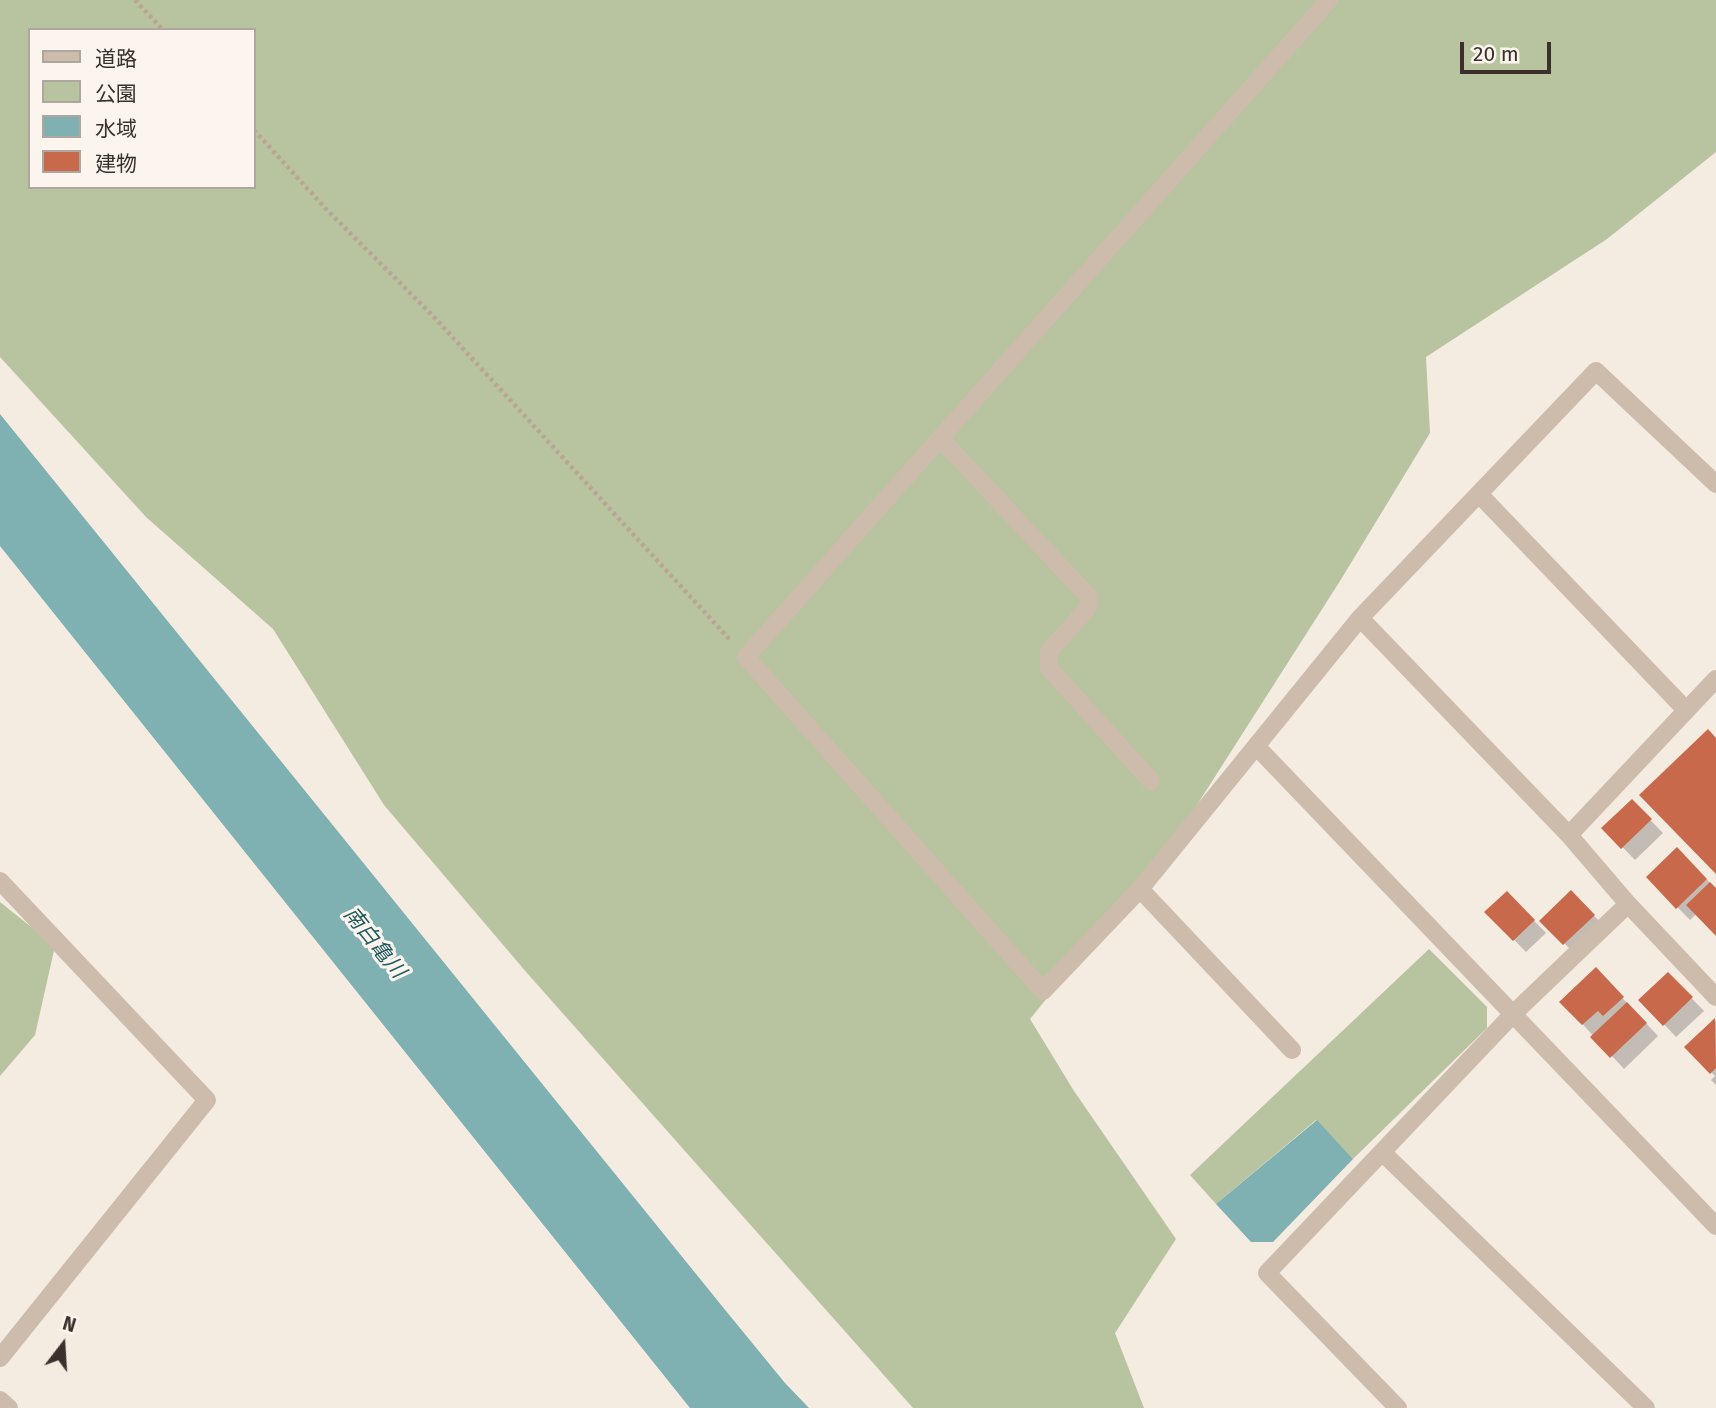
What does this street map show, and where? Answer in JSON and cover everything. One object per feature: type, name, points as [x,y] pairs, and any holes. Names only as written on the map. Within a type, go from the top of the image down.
[{"type":"street","points":[[1329,0],[746,657],[1043,991],[1140,889],[1360,618],[1596,371],[1716,484]]},
{"type":"street","points":[[940,438],[1090,598],[1088,608],[1049,651],[1049,668],[1151,781]]},
{"type":"street","points":[[1479,494],[1686,710]]},
{"type":"street","points":[[1360,618],[1569,835],[1628,904],[1716,997]]},
{"type":"street","points":[[1569,835],[1716,679]]},
{"type":"street","points":[[1256,746],[1716,1226]]},
{"type":"street","points":[[0,881],[207,1100],[0,1358]]},
{"type":"street","points":[[1140,889],[1292,1050]]},
{"type":"street","points":[[1397,1408],[1267,1273],[1514,1013],[1628,904]]},
{"type":"street","points":[[1381,1152],[1646,1408]]},
{"type":"street","points":[[0,1400],[9,1408]]},
{"type":"path","points":[[135,0],[161,28]]},
{"type":"path","points":[[256,132],[326,209],[433,316],[746,657]]},
{"type":"green space","points":[[0,0],[1716,0],[1716,152],[1607,239],[1426,357],[1430,433],[1340,581],[1172,844],[1030,1019],[1074,1091],[1176,1239],[1115,1333],[1144,1408],[913,1408],[527,973],[384,805],[273,629],[146,517],[0,357]]},
{"type":"green space","points":[[0,902],[55,946],[35,1035],[0,1076]]},
{"type":"green space","points":[[1429,949],[1487,1007],[1487,1028],[1353,1159],[1316,1120],[1216,1204],[1190,1175]]},
{"type":"water","name":"南白亀川","points":[[0,414],[726,1311],[809,1408],[690,1408],[0,546]]},
{"type":"water","points":[[1317,1120],[1353,1159],[1273,1242],[1251,1242],[1216,1204]]},
{"type":"building","points":[[1708,729],[1716,738],[1716,874],[1639,795]]},
{"type":"building","points":[[1632,799],[1652,819],[1621,849],[1601,828]]},
{"type":"building","points":[[1677,847],[1707,879],[1676,909],[1646,877]]},
{"type":"building","points":[[1710,882],[1716,888],[1716,936],[1686,905]]},
{"type":"building","points":[[1571,890],[1595,915],[1563,945],[1539,921]]},
{"type":"building","points":[[1507,891],[1535,920],[1513,941],[1484,912]]},
{"type":"building","points":[[1596,967],[1624,997],[1603,1016],[1598,1011],[1582,1025],[1559,1002]]},
{"type":"building","points":[[1668,972],[1693,997],[1663,1026],[1638,1000]]},
{"type":"building","points":[[1627,1002],[1647,1023],[1610,1058],[1590,1037]]},
{"type":"building","points":[[1715,1018],[1716,1068],[1710,1074],[1684,1047]]}]
